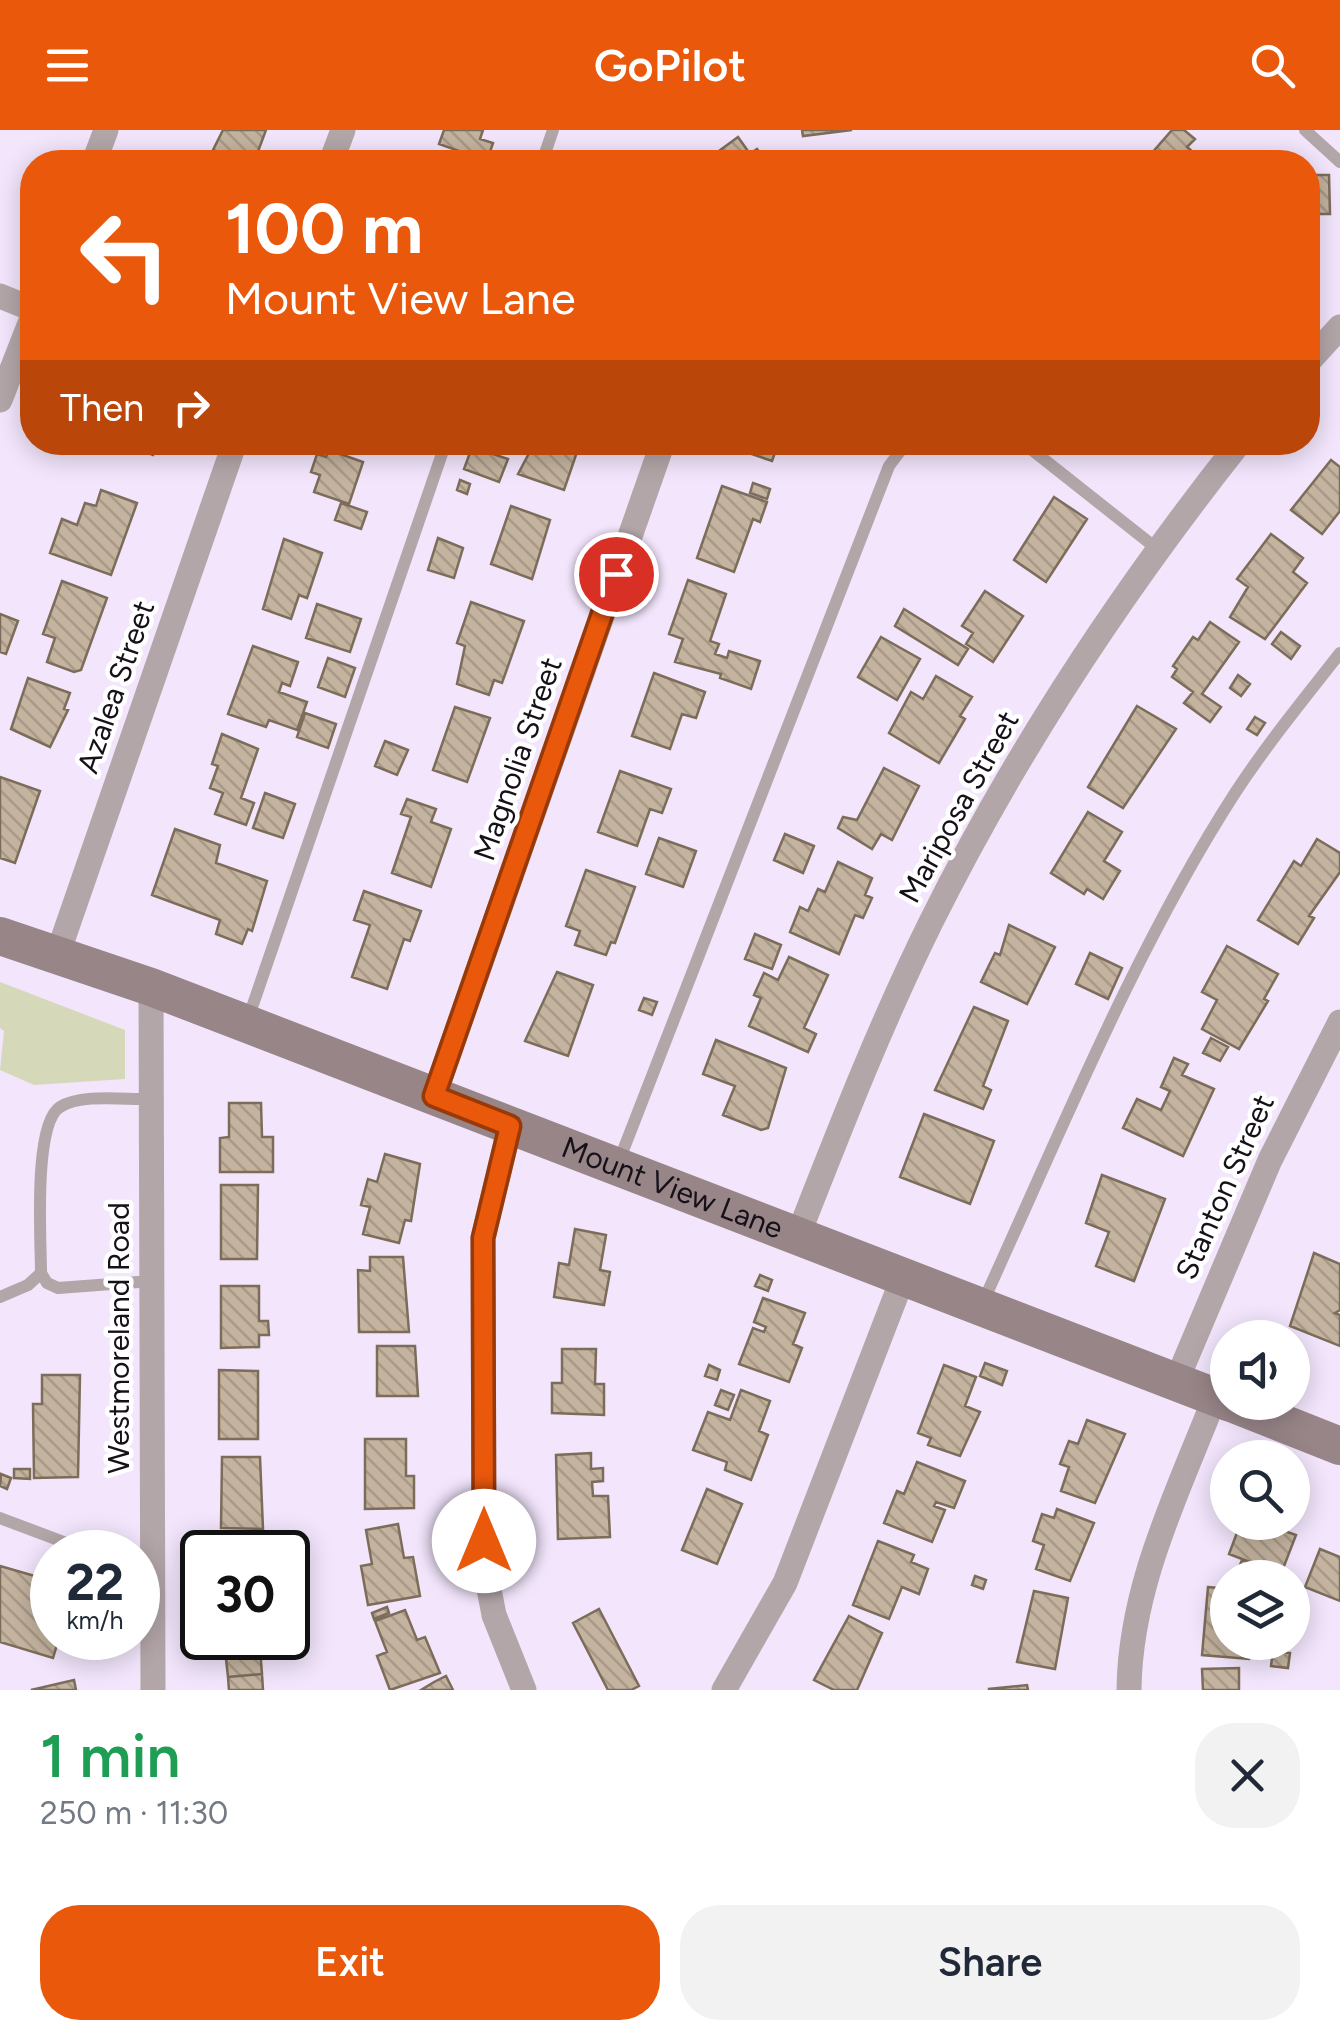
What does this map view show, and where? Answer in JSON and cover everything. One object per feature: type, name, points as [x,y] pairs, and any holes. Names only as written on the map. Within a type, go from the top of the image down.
[{"type":"street","points":[[1320,349],[1340,327]]},
{"type":"street","points":[[0,400],[20,349]]},
{"type":"street","name":"Azalea Street","points":[[58,953],[230,455]]},
{"type":"street","name":"Magnolia Street","points":[[434,1096],[658,455]]},
{"type":"street","name":"Mariposa Street","points":[[797,1238],[870,1052],[932,921],[996,800],[1156,548],[1230,455]]},
{"type":"street","name":"Mount View Lane","points":[[0,936],[58,953],[247,1023],[902,1280],[1210,1395]]},
{"type":"street","name":"Westmoreland Road","points":[[146,1530],[152,1281],[152,987]]},
{"type":"street","name":"Stanton Street","points":[[1176,1382],[1270,1160],[1340,1022]]},
{"type":"street","points":[[510,1126],[483,1238],[484,1563],[494,1616],[524,1690]]},
{"type":"street","points":[[724,1690],[786,1584],[902,1280]]},
{"type":"street","points":[[1129,1690],[1129,1648],[1142,1586],[1215,1420]]},
{"type":"street","name":"Mount View Lane","points":[[1274,1420],[1340,1446]]},
{"type":"street","name":"Westmoreland Road","points":[[151,1660],[153,1690]]},
{"type":"lane","points":[[1306,130],[1340,162]]},
{"type":"lane","points":[[247,1023],[442,455]]},
{"type":"lane","points":[[616,1168],[889,466],[897,455]]},
{"type":"lane","points":[[1038,455],[1156,548]]},
{"type":"lane","points":[[980,1309],[1099,1047],[1172,906],[1235,793],[1340,653]]},
{"type":"lane","points":[[0,1297],[28,1285],[41,1273],[43,1146],[50,1118],[60,1107],[76,1102],[152,1098]]},
{"type":"lane","points":[[41,1273],[58,1288],[152,1281]]},
{"type":"lane","points":[[0,1518],[32,1530]]},
{"type":"green space","points":[[0,982],[125,1030],[125,1079],[34,1085],[0,1070],[4,1031],[0,1028]]},
{"type":"building","points":[[223,130],[266,130],[258,150],[213,150]]},
{"type":"building","points":[[444,130],[483,130],[480,139],[493,143],[491,150],[456,150],[439,144]]},
{"type":"building","points":[[802,130],[852,130],[803,136]]},
{"type":"building","points":[[1172,130],[1184,130],[1195,139],[1187,147],[1191,150],[1154,150]]},
{"type":"building","points":[[738,137],[747,150],[720,150]]},
{"type":"building","points":[[1320,175],[1329,175],[1330,214],[1320,214]]},
{"type":"building","points":[[317,455],[343,455],[363,462],[349,504],[314,492],[320,475],[311,472]]},
{"type":"building","points":[[469,455],[508,459],[499,482],[464,469]]},
{"type":"building","points":[[528,455],[576,455],[564,490],[518,474]]},
{"type":"building","points":[[1331,460],[1340,467],[1340,511],[1322,534],[1291,510]]},
{"type":"building","points":[[460,480],[470,484],[467,494],[457,490]]},
{"type":"building","points":[[753,483],[770,489],[767,499],[750,493]]},
{"type":"building","points":[[722,486],[767,502],[760,522],[753,519],[734,572],[697,558]]},
{"type":"building","points":[[101,490],[137,503],[111,575],[50,553],[62,519],[77,525],[85,503],[96,506]]},
{"type":"building","points":[[1054,497],[1087,519],[1046,582],[1014,560]]},
{"type":"building","points":[[341,503],[367,512],[361,529],[335,520]]},
{"type":"building","points":[[511,506],[550,520],[532,579],[491,564]]},
{"type":"building","points":[[1271,534],[1303,558],[1293,572],[1307,583],[1265,639],[1230,617],[1248,587],[1237,579]]},
{"type":"building","points":[[438,538],[463,548],[454,578],[428,570]]},
{"type":"building","points":[[284,539],[322,553],[307,598],[299,595],[291,619],[263,609]]},
{"type":"building","points":[[688,580],[726,594],[710,641],[719,644],[715,654],[727,658],[729,651],[760,661],[751,689],[720,678],[721,674],[675,662],[683,639],[669,634]]},
{"type":"building","points":[[62,581],[107,598],[81,670],[74,672],[47,662],[55,638],[43,634]]},
{"type":"building","points":[[985,591],[1023,616],[993,662],[966,644],[973,633],[962,626]]},
{"type":"building","points":[[471,602],[524,621],[502,683],[494,680],[489,695],[457,684],[465,646],[457,643]]},
{"type":"building","points":[[317,604],[361,619],[350,652],[306,638]]},
{"type":"building","points":[[904,609],[968,649],[958,665],[895,626]]},
{"type":"building","points":[[0,614],[18,621],[6,654],[0,652]]},
{"type":"building","points":[[1210,622],[1239,642],[1202,694],[1221,707],[1210,722],[1184,703],[1193,692],[1172,677],[1177,669],[1173,666],[1193,637],[1198,640]]},
{"type":"building","points":[[1281,632],[1300,646],[1291,659],[1272,644]]},
{"type":"building","points":[[881,637],[920,659],[897,700],[858,677]]},
{"type":"building","points":[[253,646],[298,662],[290,686],[282,683],[279,692],[307,702],[297,730],[269,720],[266,727],[228,714]]},
{"type":"building","points":[[328,658],[355,668],[345,697],[318,687]]},
{"type":"building","points":[[654,673],[705,692],[696,718],[682,714],[670,749],[632,736]]},
{"type":"building","points":[[1238,675],[1250,684],[1241,696],[1230,688]]},
{"type":"building","points":[[936,676],[972,697],[960,716],[965,719],[939,763],[889,733],[911,692],[923,699]]},
{"type":"building","points":[[28,678],[70,693],[64,709],[68,710],[50,747],[11,729]]},
{"type":"building","points":[[1137,706],[1176,729],[1123,808],[1088,787]]},
{"type":"building","points":[[455,707],[490,718],[467,782],[433,770]]},
{"type":"building","points":[[305,713],[336,724],[328,748],[297,737]]},
{"type":"building","points":[[1255,717],[1265,723],[1257,735],[1247,729]]},
{"type":"building","points":[[222,734],[258,749],[241,798],[254,803],[246,825],[215,814],[223,793],[210,788],[218,766],[212,764]]},
{"type":"building","points":[[385,741],[408,750],[397,775],[375,766]]},
{"type":"building","points":[[884,768],[919,786],[892,840],[881,834],[872,849],[838,828],[843,817],[857,820]]},
{"type":"building","points":[[620,771],[671,789],[662,813],[650,809],[637,846],[598,832]]},
{"type":"building","points":[[0,777],[40,791],[15,863],[0,858]]},
{"type":"building","points":[[265,793],[295,804],[283,838],[253,828]]},
{"type":"building","points":[[407,799],[436,809],[431,822],[451,829],[431,887],[392,873],[411,817],[401,814]]},
{"type":"building","points":[[1088,812],[1122,832],[1104,861],[1120,871],[1103,899],[1087,889],[1084,894],[1051,873]]},
{"type":"building","points":[[175,829],[220,845],[216,863],[267,881],[252,931],[248,929],[242,944],[216,934],[220,920],[152,895]]},
{"type":"building","points":[[785,834],[814,846],[803,873],[774,860]]},
{"type":"building","points":[[659,838],[696,851],[683,887],[646,874]]},
{"type":"building","points":[[1317,839],[1340,853],[1340,872],[1309,916],[1314,918],[1298,944],[1258,920],[1294,861],[1301,866]]},
{"type":"building","points":[[838,862],[872,878],[865,895],[872,898],[863,918],[855,915],[839,954],[790,932],[800,907],[808,911],[818,889],[825,892]]},
{"type":"building","points":[[586,870],[635,887],[615,943],[611,942],[606,955],[575,945],[580,931],[566,926]]},
{"type":"building","points":[[364,891],[421,911],[410,941],[404,939],[387,989],[352,977],[370,925],[354,920]]},
{"type":"building","points":[[1009,925],[1055,947],[1027,1004],[981,982],[995,953],[1000,955]]},
{"type":"building","points":[[755,934],[781,945],[772,969],[745,959]]},
{"type":"building","points":[[1227,946],[1278,974],[1264,999],[1268,1001],[1239,1049],[1202,1029],[1217,1000],[1202,992]]},
{"type":"building","points":[[1090,953],[1122,968],[1108,999],[1076,984]]},
{"type":"building","points":[[789,957],[828,975],[804,1028],[816,1034],[808,1052],[749,1026],[761,998],[754,995],[764,973],[778,980]]},
{"type":"building","points":[[557,972],[593,985],[568,1056],[525,1041]]},
{"type":"building","points":[[644,998],[657,1002],[652,1015],[639,1010]]},
{"type":"building","points":[[974,1007],[1008,1021],[983,1086],[991,1090],[983,1109],[935,1090]]},
{"type":"building","points":[[1211,1038],[1228,1047],[1220,1061],[1203,1053]]},
{"type":"building","points":[[716,1040],[786,1068],[768,1128],[761,1130],[723,1115],[735,1086],[703,1074]]},
{"type":"building","points":[[1174,1058],[1188,1064],[1182,1075],[1214,1089],[1183,1156],[1123,1128],[1137,1099],[1161,1110],[1170,1091],[1161,1087]]},
{"type":"building","points":[[229,1103],[261,1103],[262,1137],[273,1137],[273,1172],[220,1172],[220,1138],[229,1137]]},
{"type":"building","points":[[924,1114],[994,1141],[970,1204],[900,1177]]},
{"type":"building","points":[[385,1154],[420,1164],[411,1221],[405,1220],[399,1243],[363,1234],[370,1207],[361,1205],[368,1179],[377,1182]]},
{"type":"building","points":[[1102,1175],[1165,1199],[1134,1281],[1096,1266],[1109,1232],[1086,1223]]},
{"type":"building","points":[[221,1185],[258,1185],[257,1259],[221,1259]]},
{"type":"building","points":[[575,1229],[606,1235],[600,1270],[610,1272],[604,1305],[554,1297],[559,1263],[569,1265]]},
{"type":"building","points":[[1314,1253],[1340,1264],[1340,1310],[1335,1313],[1340,1315],[1340,1346],[1310,1334],[1310,1320],[1292,1320]]},
{"type":"building","points":[[370,1257],[403,1257],[409,1332],[359,1332],[358,1270],[370,1271]]},
{"type":"building","points":[[760,1275],[772,1280],[768,1291],[755,1286]]},
{"type":"building","points":[[221,1286],[259,1286],[259,1321],[268,1321],[269,1335],[259,1335],[259,1347],[221,1348]]},
{"type":"building","points":[[763,1298],[805,1313],[793,1344],[802,1348],[789,1382],[739,1364],[753,1328],[764,1332],[766,1327],[754,1322]]},
{"type":"building","points":[[377,1346],[415,1346],[418,1396],[377,1396]]},
{"type":"building","points":[[562,1349],[596,1349],[595,1384],[604,1384],[604,1415],[552,1413],[552,1383],[562,1383]]},
{"type":"building","points":[[985,1363],[1007,1371],[1002,1385],[980,1376]]},
{"type":"building","points":[[709,1365],[720,1370],[717,1380],[705,1376]]},
{"type":"building","points":[[944,1365],[976,1377],[965,1406],[980,1412],[960,1456],[928,1445],[931,1438],[918,1433]]},
{"type":"building","points":[[219,1370],[258,1371],[258,1439],[219,1439]]},
{"type":"building","points":[[42,1375],[80,1375],[78,1477],[34,1478],[33,1404],[42,1404]]},
{"type":"building","points":[[721,1390],[734,1395],[728,1410],[715,1405]]},
{"type":"building","points":[[741,1390],[770,1401],[759,1431],[768,1435],[751,1480],[725,1470],[727,1462],[693,1450],[708,1412],[730,1420]]},
{"type":"building","points":[[1087,1420],[1125,1434],[1095,1503],[1061,1491],[1069,1467],[1060,1464],[1069,1441],[1078,1444]]},
{"type":"building","points":[[365,1439],[406,1439],[406,1476],[414,1476],[414,1508],[365,1509]]},
{"type":"building","points":[[591,1453],[591,1469],[603,1468],[603,1481],[592,1482],[593,1496],[608,1496],[610,1537],[558,1539],[556,1455]]},
{"type":"building","points":[[222,1457],[260,1457],[263,1529],[221,1528]]},
{"type":"building","points":[[917,1462],[965,1481],[954,1508],[936,1502],[934,1506],[945,1510],[932,1542],[884,1523],[897,1491],[904,1494]]},
{"type":"building","points":[[14,1469],[30,1469],[30,1479],[14,1478]]},
{"type":"building","points":[[1,1474],[11,1478],[7,1489],[0,1486]]},
{"type":"building","points":[[707,1489],[742,1504],[717,1564],[682,1550]]},
{"type":"building","points":[[1057,1509],[1094,1523],[1070,1581],[1036,1569],[1044,1545],[1033,1541],[1042,1514],[1054,1518]]},
{"type":"building","points":[[398,1524],[404,1558],[413,1557],[420,1596],[368,1605],[361,1566],[372,1564],[366,1530]]},
{"type":"building","points":[[1234,1540],[1294,1540],[1286,1560],[1245,1560],[1229,1554]]},
{"type":"building","points":[[878,1541],[914,1555],[911,1562],[928,1569],[919,1594],[902,1587],[889,1619],[853,1605]]},
{"type":"building","points":[[1320,1549],[1340,1557],[1340,1601],[1310,1589],[1310,1574]]},
{"type":"building","points":[[0,1566],[30,1575],[30,1651],[0,1642]]},
{"type":"building","points":[[975,1576],[986,1580],[983,1589],[972,1585]]},
{"type":"building","points":[[1208,1587],[1210,1587],[1210,1656],[1202,1655]]},
{"type":"building","points":[[1034,1591],[1068,1598],[1055,1669],[1017,1662]]},
{"type":"building","points":[[387,1607],[389,1613],[374,1619],[372,1613]]},
{"type":"building","points":[[599,1609],[639,1686],[631,1690],[608,1690],[573,1623]]},
{"type":"building","points":[[405,1610],[417,1640],[425,1637],[440,1673],[390,1690],[377,1656],[387,1652],[375,1621]]},
{"type":"building","points":[[849,1616],[882,1633],[857,1690],[834,1690],[814,1680]]},
{"type":"building","points":[[226,1660],[261,1660],[262,1674],[228,1677]]},
{"type":"building","points":[[1272,1660],[1289,1660],[1288,1668],[1271,1666]]},
{"type":"building","points":[[1239,1668],[1239,1690],[1203,1690],[1202,1669]]},
{"type":"building","points":[[262,1674],[263,1690],[229,1690],[228,1677]]},
{"type":"building","points":[[446,1676],[453,1690],[421,1690],[434,1682]]},
{"type":"building","points":[[74,1680],[76,1690],[31,1690]]},
{"type":"building","points":[[1027,1685],[1028,1690],[989,1690],[989,1689]]},
{"type":"route","points":[[484,1541],[483,1238],[488,1201],[510,1126],[434,1096],[616,574]]}]
